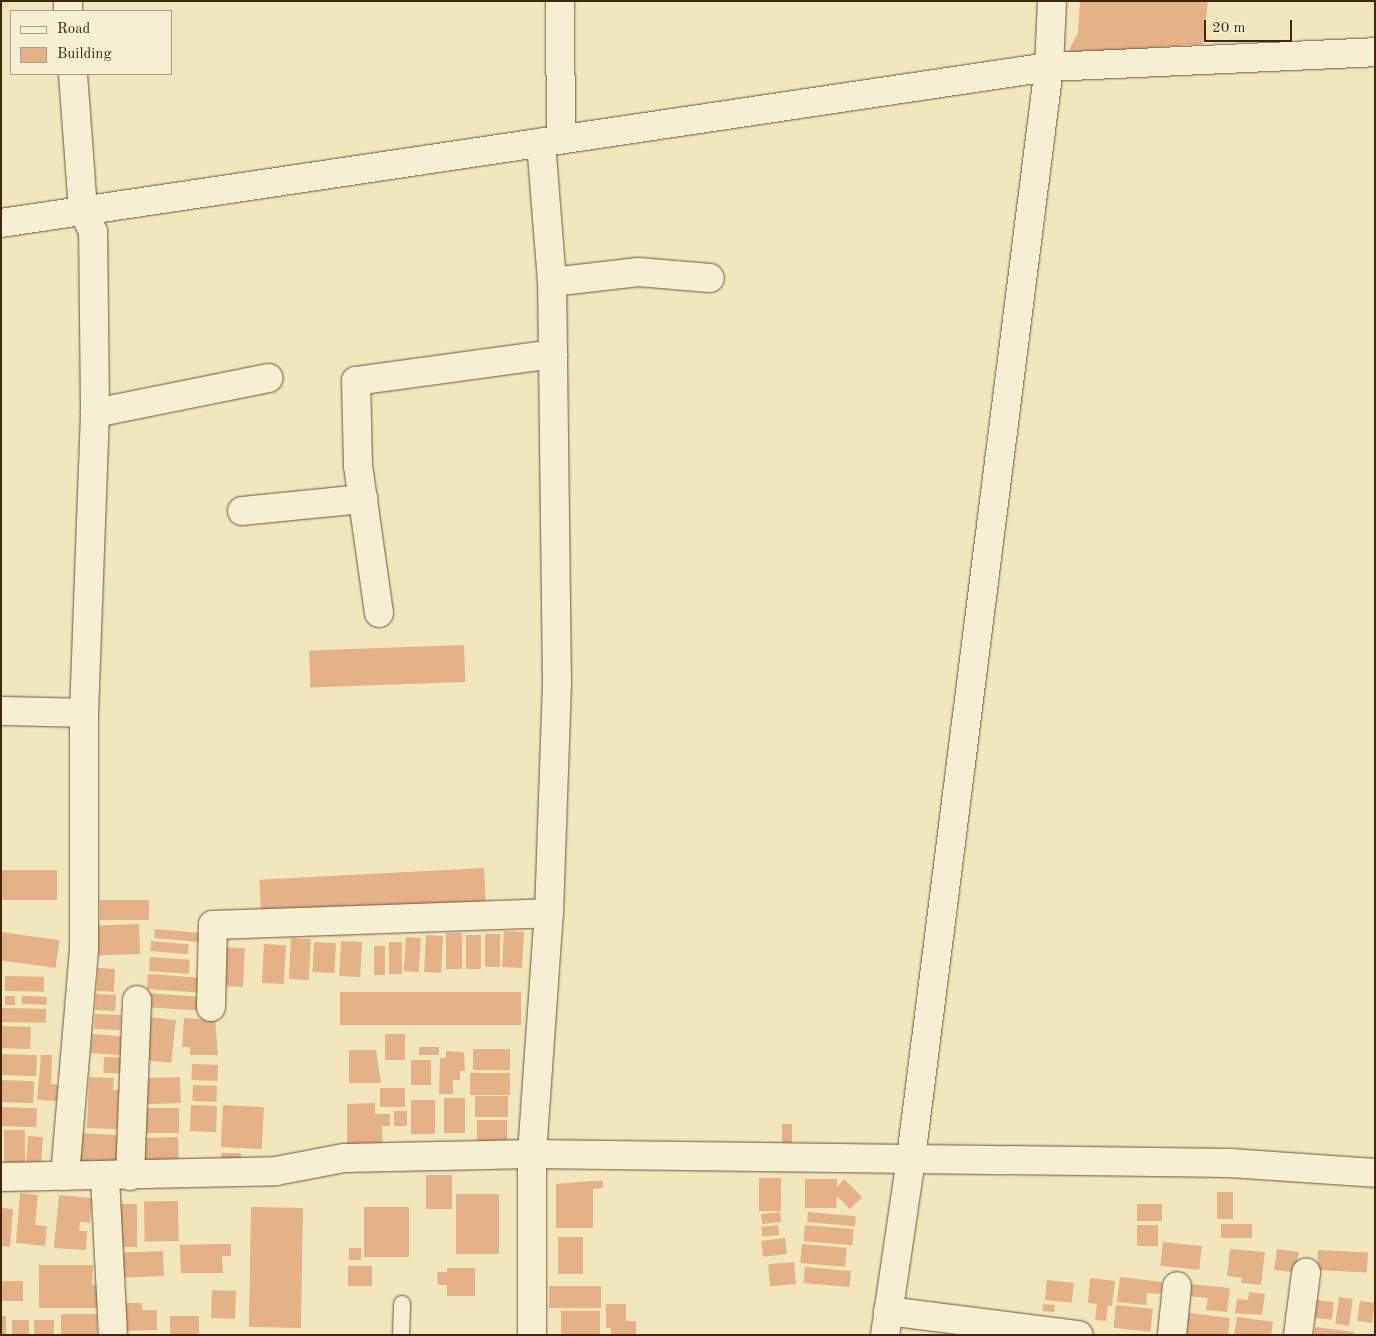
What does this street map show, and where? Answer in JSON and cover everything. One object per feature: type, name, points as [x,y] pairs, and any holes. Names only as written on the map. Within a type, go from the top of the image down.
[{"type":"street","points":[[532,1335],[532,1154],[549,913],[557,684],[551,140],[560,1]]},
{"type":"street","points":[[1052,1],[1050,67],[911,1158],[886,1323],[1071,1334]]},
{"type":"street","points":[[1,223],[1050,67],[1375,52]]},
{"type":"street","points":[[65,1176],[84,948],[84,714],[95,413],[93,232],[83,210],[73,75]]},
{"type":"street","points":[[552,282],[638,272],[710,278]]},
{"type":"street","points":[[379,613],[358,466],[356,381],[553,354]]},
{"type":"street","points":[[95,413],[268,378]]},
{"type":"street","points":[[242,511],[363,498]]},
{"type":"street","points":[[1,711],[84,714]]},
{"type":"street","points":[[211,1007],[213,925],[549,913]]},
{"type":"street","points":[[114,1335],[118,1177],[137,1000]]},
{"type":"street","points":[[1,1177],[118,1177],[276,1171],[344,1158],[532,1154],[1230,1163],[1375,1173]]},
{"type":"street","points":[[1298,1335],[1306,1273]]},
{"type":"street","points":[[1172,1335],[1177,1286]]},
{"type":"lane","points":[[401,1335],[402,1304]]},
{"type":"building","points":[[1080,1],[1208,1],[1203,44],[1067,54],[1078,33]]},
{"type":"building","points":[[464,645],[465,682],[310,687],[309,650]]},
{"type":"building","points":[[484,868],[486,904],[261,916],[259,880]]},
{"type":"building","points":[[1,870],[57,870],[57,900],[1,900]]},
{"type":"building","points":[[100,900],[149,900],[149,920],[100,920]]},
{"type":"building","points":[[139,924],[140,954],[98,955],[97,925]]},
{"type":"building","points":[[155,929],[204,933],[203,942],[154,938]]},
{"type":"building","points":[[504,931],[524,932],[522,968],[502,967]]},
{"type":"building","points":[[1,932],[59,940],[56,968],[1,960]]},
{"type":"building","points":[[446,933],[462,933],[462,969],[446,969]]},
{"type":"building","points":[[485,934],[500,934],[500,967],[485,967]]},
{"type":"building","points":[[426,935],[443,936],[441,973],[424,972]]},
{"type":"building","points":[[466,935],[481,935],[481,969],[466,969]]},
{"type":"building","points":[[406,937],[421,938],[419,972],[404,971]]},
{"type":"building","points":[[291,938],[311,939],[309,980],[289,979]]},
{"type":"building","points":[[151,941],[189,944],[188,954],[150,951]]},
{"type":"building","points":[[341,941],[362,942],[360,977],[339,976]]},
{"type":"building","points":[[314,942],[336,943],[334,973],[312,972]]},
{"type":"building","points":[[389,942],[402,942],[402,974],[389,974]]},
{"type":"building","points":[[264,944],[286,945],[284,984],[262,983]]},
{"type":"building","points":[[374,946],[385,946],[385,975],[374,975]]},
{"type":"building","points":[[223,947],[245,948],[243,987],[221,986]]},
{"type":"building","points":[[150,957],[190,960],[189,974],[149,971]]},
{"type":"building","points":[[98,968],[115,969],[114,992],[97,991]]},
{"type":"building","points":[[148,974],[200,978],[199,993],[147,989]]},
{"type":"building","points":[[5,976],[44,977],[44,992],[5,991]]},
{"type":"building","points":[[340,992],[521,992],[521,1025],[340,1025]]},
{"type":"building","points":[[146,993],[202,997],[201,1011],[145,1007]]},
{"type":"building","points":[[96,994],[116,995],[115,1011],[95,1010]]},
{"type":"building","points":[[5,996],[15,996],[15,1005],[5,1005]]},
{"type":"building","points":[[22,996],[47,997],[47,1005],[22,1004]]},
{"type":"building","points":[[1,1008],[46,1009],[46,1023],[1,1022]]},
{"type":"building","points":[[95,1014],[121,1015],[120,1030],[94,1029]]},
{"type":"building","points":[[147,1017],[176,1020],[171,1063],[143,1060]]},
{"type":"building","points":[[184,1018],[215,1020],[218,1055],[190,1055],[190,1047],[182,1047]]},
{"type":"building","points":[[1,1026],[31,1027],[30,1049],[1,1048]]},
{"type":"building","points":[[92,1034],[123,1036],[122,1055],[91,1053]]},
{"type":"building","points":[[385,1034],[405,1034],[405,1060],[385,1060]]},
{"type":"building","points":[[419,1047],[439,1047],[439,1055],[419,1055]]},
{"type":"building","points":[[473,1049],[510,1049],[510,1070],[473,1070]]},
{"type":"building","points":[[349,1050],[376,1050],[381,1083],[349,1083]]},
{"type":"building","points":[[446,1051],[464,1052],[465,1071],[460,1071],[460,1080],[453,1080],[453,1094],[439,1094],[440,1058],[446,1058]]},
{"type":"building","points":[[1,1054],[37,1055],[36,1076],[1,1075]]},
{"type":"building","points":[[41,1055],[52,1055],[51,1084],[58,1085],[57,1101],[37,1100]]},
{"type":"building","points":[[104,1057],[128,1058],[127,1074],[103,1073]]},
{"type":"building","points":[[411,1060],[431,1060],[431,1085],[411,1085]]},
{"type":"building","points":[[192,1064],[218,1065],[217,1081],[191,1080]]},
{"type":"building","points":[[470,1073],[510,1073],[510,1095],[470,1095]]},
{"type":"building","points":[[89,1077],[114,1078],[113,1090],[119,1090],[117,1129],[87,1128]]},
{"type":"building","points":[[180,1077],[181,1103],[143,1104],[142,1078]]},
{"type":"building","points":[[1,1080],[34,1081],[33,1103],[1,1102]]},
{"type":"building","points":[[193,1085],[217,1086],[216,1102],[192,1101]]},
{"type":"building","points":[[380,1088],[405,1088],[405,1107],[380,1107]]},
{"type":"building","points":[[475,1096],[508,1096],[508,1117],[475,1117]]},
{"type":"building","points":[[444,1098],[465,1098],[465,1133],[444,1133]]},
{"type":"building","points":[[411,1100],[435,1100],[435,1134],[411,1134]]},
{"type":"building","points":[[375,1103],[375,1114],[390,1114],[390,1126],[382,1126],[383,1149],[347,1149],[347,1104]]},
{"type":"building","points":[[191,1105],[217,1106],[216,1132],[190,1131]]},
{"type":"building","points":[[223,1105],[264,1107],[262,1149],[221,1147]]},
{"type":"building","points":[[1,1107],[37,1108],[36,1127],[1,1126]]},
{"type":"building","points":[[141,1108],[179,1108],[179,1133],[141,1133]]},
{"type":"building","points":[[394,1111],[407,1111],[407,1126],[394,1126]]},
{"type":"building","points":[[477,1120],[507,1120],[507,1147],[477,1147]]},
{"type":"building","points":[[782,1124],[792,1124],[792,1146],[782,1146]]},
{"type":"building","points":[[4,1130],[25,1130],[25,1171],[4,1171]]},
{"type":"building","points":[[78,1133],[120,1135],[118,1169],[76,1167]]},
{"type":"building","points":[[28,1136],[43,1137],[41,1170],[26,1169]]},
{"type":"building","points":[[178,1137],[179,1168],[141,1163],[140,1138]]},
{"type":"building","points":[[221,1153],[241,1153],[241,1168],[221,1168]]},
{"type":"building","points":[[426,1175],[452,1175],[452,1209],[426,1209]]},
{"type":"building","points":[[759,1178],[781,1178],[781,1211],[759,1211]]},
{"type":"building","points":[[805,1179],[837,1179],[837,1187],[844,1179],[862,1197],[850,1209],[837,1196],[836,1208],[805,1208]]},
{"type":"building","points":[[603,1181],[603,1188],[593,1189],[593,1228],[556,1228],[556,1184]]},
{"type":"building","points":[[1217,1192],[1233,1192],[1233,1219],[1217,1219]]},
{"type":"building","points":[[20,1193],[38,1195],[35,1225],[47,1226],[45,1246],[16,1243]]},
{"type":"building","points":[[456,1194],[499,1194],[499,1254],[456,1254]]},
{"type":"building","points":[[59,1195],[92,1198],[90,1223],[80,1222],[79,1231],[87,1231],[86,1250],[54,1248]]},
{"type":"building","points":[[178,1201],[179,1241],[145,1242],[144,1202]]},
{"type":"building","points":[[117,1204],[137,1204],[137,1247],[117,1247]]},
{"type":"building","points":[[1137,1204],[1162,1204],[1162,1221],[1137,1221]]},
{"type":"building","points":[[251,1207],[303,1208],[301,1328],[249,1327]]},
{"type":"building","points":[[364,1207],[409,1207],[409,1257],[364,1257]]},
{"type":"building","points":[[1,1208],[13,1209],[10,1247],[1,1246]]},
{"type":"building","points":[[780,1212],[781,1222],[762,1224],[761,1214]]},
{"type":"building","points":[[808,1212],[856,1216],[855,1226],[807,1222]]},
{"type":"building","points":[[1221,1224],[1252,1224],[1252,1238],[1221,1238]]},
{"type":"building","points":[[778,1225],[779,1235],[762,1237],[761,1227]]},
{"type":"building","points":[[805,1225],[854,1229],[852,1245],[804,1241]]},
{"type":"building","points":[[1137,1225],[1158,1225],[1158,1246],[1137,1246]]},
{"type":"building","points":[[558,1237],[583,1237],[583,1274],[558,1274]]},
{"type":"building","points":[[785,1238],[787,1254],[763,1257],[761,1241]]},
{"type":"building","points":[[1163,1242],[1202,1246],[1199,1270],[1160,1266]]},
{"type":"building","points":[[231,1244],[231,1256],[222,1256],[223,1273],[181,1273],[180,1245]]},
{"type":"building","points":[[802,1244],[847,1248],[845,1267],[800,1263]]},
{"type":"building","points":[[349,1248],[361,1248],[361,1260],[349,1260]]},
{"type":"building","points":[[1230,1249],[1265,1252],[1261,1285],[1241,1283],[1242,1278],[1227,1276]]},
{"type":"building","points":[[1277,1249],[1299,1252],[1296,1273],[1274,1270]]},
{"type":"building","points":[[1318,1250],[1368,1253],[1367,1273],[1317,1270]]},
{"type":"building","points":[[163,1251],[164,1276],[124,1277],[123,1252]]},
{"type":"building","points":[[794,1262],[796,1284],[770,1286],[768,1264]]},
{"type":"building","points":[[39,1265],[93,1265],[92,1285],[98,1285],[98,1308],[39,1308]]},
{"type":"building","points":[[348,1266],[372,1266],[372,1286],[348,1286]]},
{"type":"building","points":[[805,1267],[851,1271],[849,1287],[804,1283]]},
{"type":"building","points":[[447,1268],[475,1268],[475,1296],[447,1296],[447,1285],[438,1285],[437,1272],[447,1272]]},
{"type":"building","points":[[1120,1277],[1162,1282],[1161,1294],[1147,1293],[1146,1305],[1117,1302]]},
{"type":"building","points":[[1090,1278],[1115,1281],[1112,1306],[1108,1305],[1106,1321],[1095,1320],[1097,1304],[1088,1303]]},
{"type":"building","points":[[1047,1280],[1074,1283],[1072,1303],[1045,1300]]},
{"type":"building","points":[[1,1281],[23,1281],[23,1301],[1,1301]]},
{"type":"building","points":[[1188,1284],[1230,1288],[1227,1312],[1206,1310],[1208,1298],[1187,1296]]},
{"type":"building","points":[[549,1286],[601,1286],[601,1308],[549,1308]]},
{"type":"building","points":[[212,1290],[236,1291],[235,1319],[211,1318]]},
{"type":"building","points":[[1249,1292],[1265,1294],[1262,1315],[1235,1313],[1237,1299],[1248,1300]]},
{"type":"building","points":[[1339,1297],[1353,1299],[1349,1326],[1335,1324]]},
{"type":"building","points":[[1316,1300],[1334,1302],[1332,1320],[1314,1318]]},
{"type":"building","points":[[1360,1301],[1375,1303],[1372,1323],[1357,1321]]},
{"type":"building","points":[[122,1303],[142,1303],[142,1310],[157,1310],[157,1330],[122,1331]]},
{"type":"building","points":[[606,1304],[626,1304],[626,1321],[636,1321],[636,1335],[611,1335],[611,1328],[606,1328]]},
{"type":"building","points":[[1043,1304],[1055,1305],[1054,1312],[1042,1311]]},
{"type":"building","points":[[1116,1305],[1153,1309],[1150,1332],[1114,1328]]},
{"type":"building","points":[[561,1311],[600,1311],[600,1335],[561,1335]]},
{"type":"building","points":[[1189,1313],[1230,1318],[1228,1335],[1186,1335]]},
{"type":"building","points":[[61,1314],[97,1314],[97,1335],[61,1335]]},
{"type":"building","points":[[1,1316],[6,1316],[6,1335],[1,1335]]},
{"type":"building","points":[[170,1316],[199,1316],[199,1335],[170,1335]]},
{"type":"building","points":[[1237,1317],[1273,1322],[1271,1335],[1234,1335]]},
{"type":"building","points":[[12,1320],[29,1320],[29,1335],[12,1335]]},
{"type":"building","points":[[34,1320],[54,1320],[54,1335],[34,1335]]},
{"type":"building","points":[[1315,1327],[1354,1332],[1353,1335],[1314,1335]]}]
